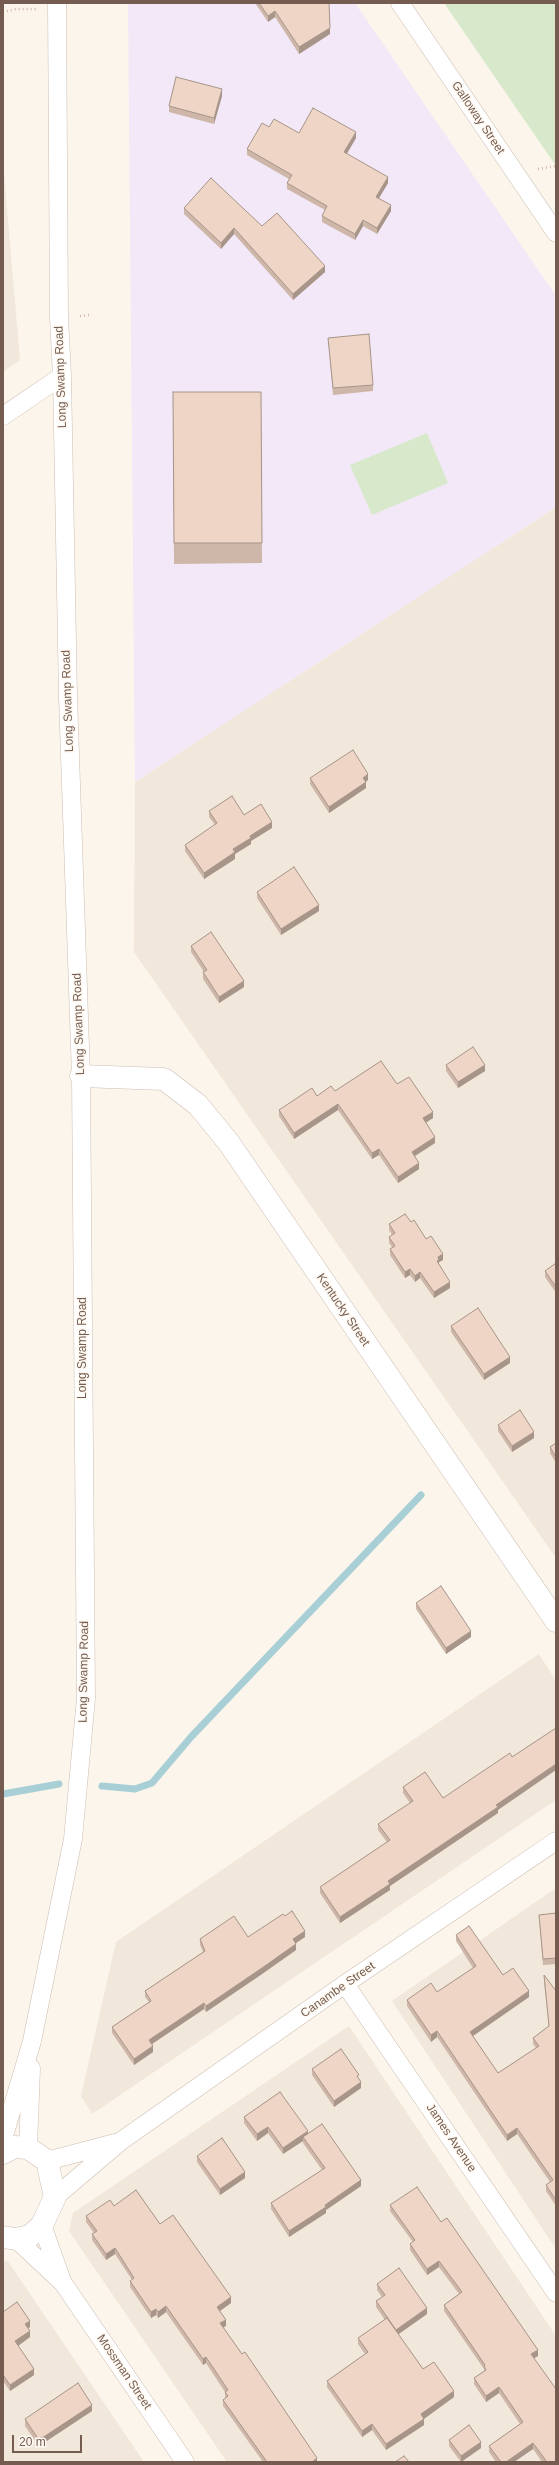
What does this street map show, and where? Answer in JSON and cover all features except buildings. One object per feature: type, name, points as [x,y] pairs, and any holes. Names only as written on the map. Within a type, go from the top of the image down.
[{"type":"street","name":"Galloway Street","points":[[400,3],[556,233]]},
{"type":"street","name":"Long Swamp Road","points":[[3,2140],[32,2041],[73,1839],[86,1698],[81,1076],[68,697],[62,376],[59,317],[57,6]]},
{"type":"street","points":[[3,416],[62,376]]},
{"type":"street","name":"Kentucky Street","points":[[81,1076],[164,1079],[198,1105],[229,1143],[556,1621]]},
{"type":"street","name":"Canambe Street","points":[[55,2197],[121,2141],[345,1984],[556,1841]]},
{"type":"street","name":"James Avenue","points":[[345,1984],[556,2293]]},
{"type":"street","name":"Long Swamp Road","points":[[28,2148],[32,2041]]},
{"type":"street","name":"Canambe Street","points":[[47,2161],[121,2141]]},
{"type":"street","points":[[3,2153],[15,2147],[28,2148],[47,2161],[55,2197],[42,2225],[30,2236],[10,2238]]},
{"type":"street","name":"Mossman Street","points":[[42,2225],[63,2283],[185,2462]]},
{"type":"street","name":"Mossman Street","points":[[10,2238],[63,2283]]},
{"type":"path","points":[[3,12],[16,9],[57,6]]},
{"type":"shaded area","points":[[128,3],[355,3],[556,296],[556,507],[135,782]]},
{"type":"shaded area","points":[[3,162],[20,360],[3,372]]},
{"type":"shaded area","points":[[556,507],[556,1558],[134,952],[135,782]]},
{"type":"shaded area","points":[[539,1654],[556,1681],[556,1800],[92,2114],[81,2096],[116,1942]]},
{"type":"shaded area","points":[[556,1888],[556,2249],[392,2001]]},
{"type":"shaded area","points":[[349,2026],[556,2336],[556,2462],[227,2462],[69,2231],[73,2213]]},
{"type":"shaded area","points":[[7,2260],[144,2462],[3,2462],[3,2263]]},
{"type":"green space","points":[[444,3],[556,3],[556,166]]},
{"type":"green space","points":[[427,433],[448,483],[372,515],[350,465]]},
{"type":"waterway","points":[[102,1786],[135,1789],[152,1783],[191,1737],[421,1495]]},
{"type":"waterway","points":[[3,1794],[59,1784]]}]
